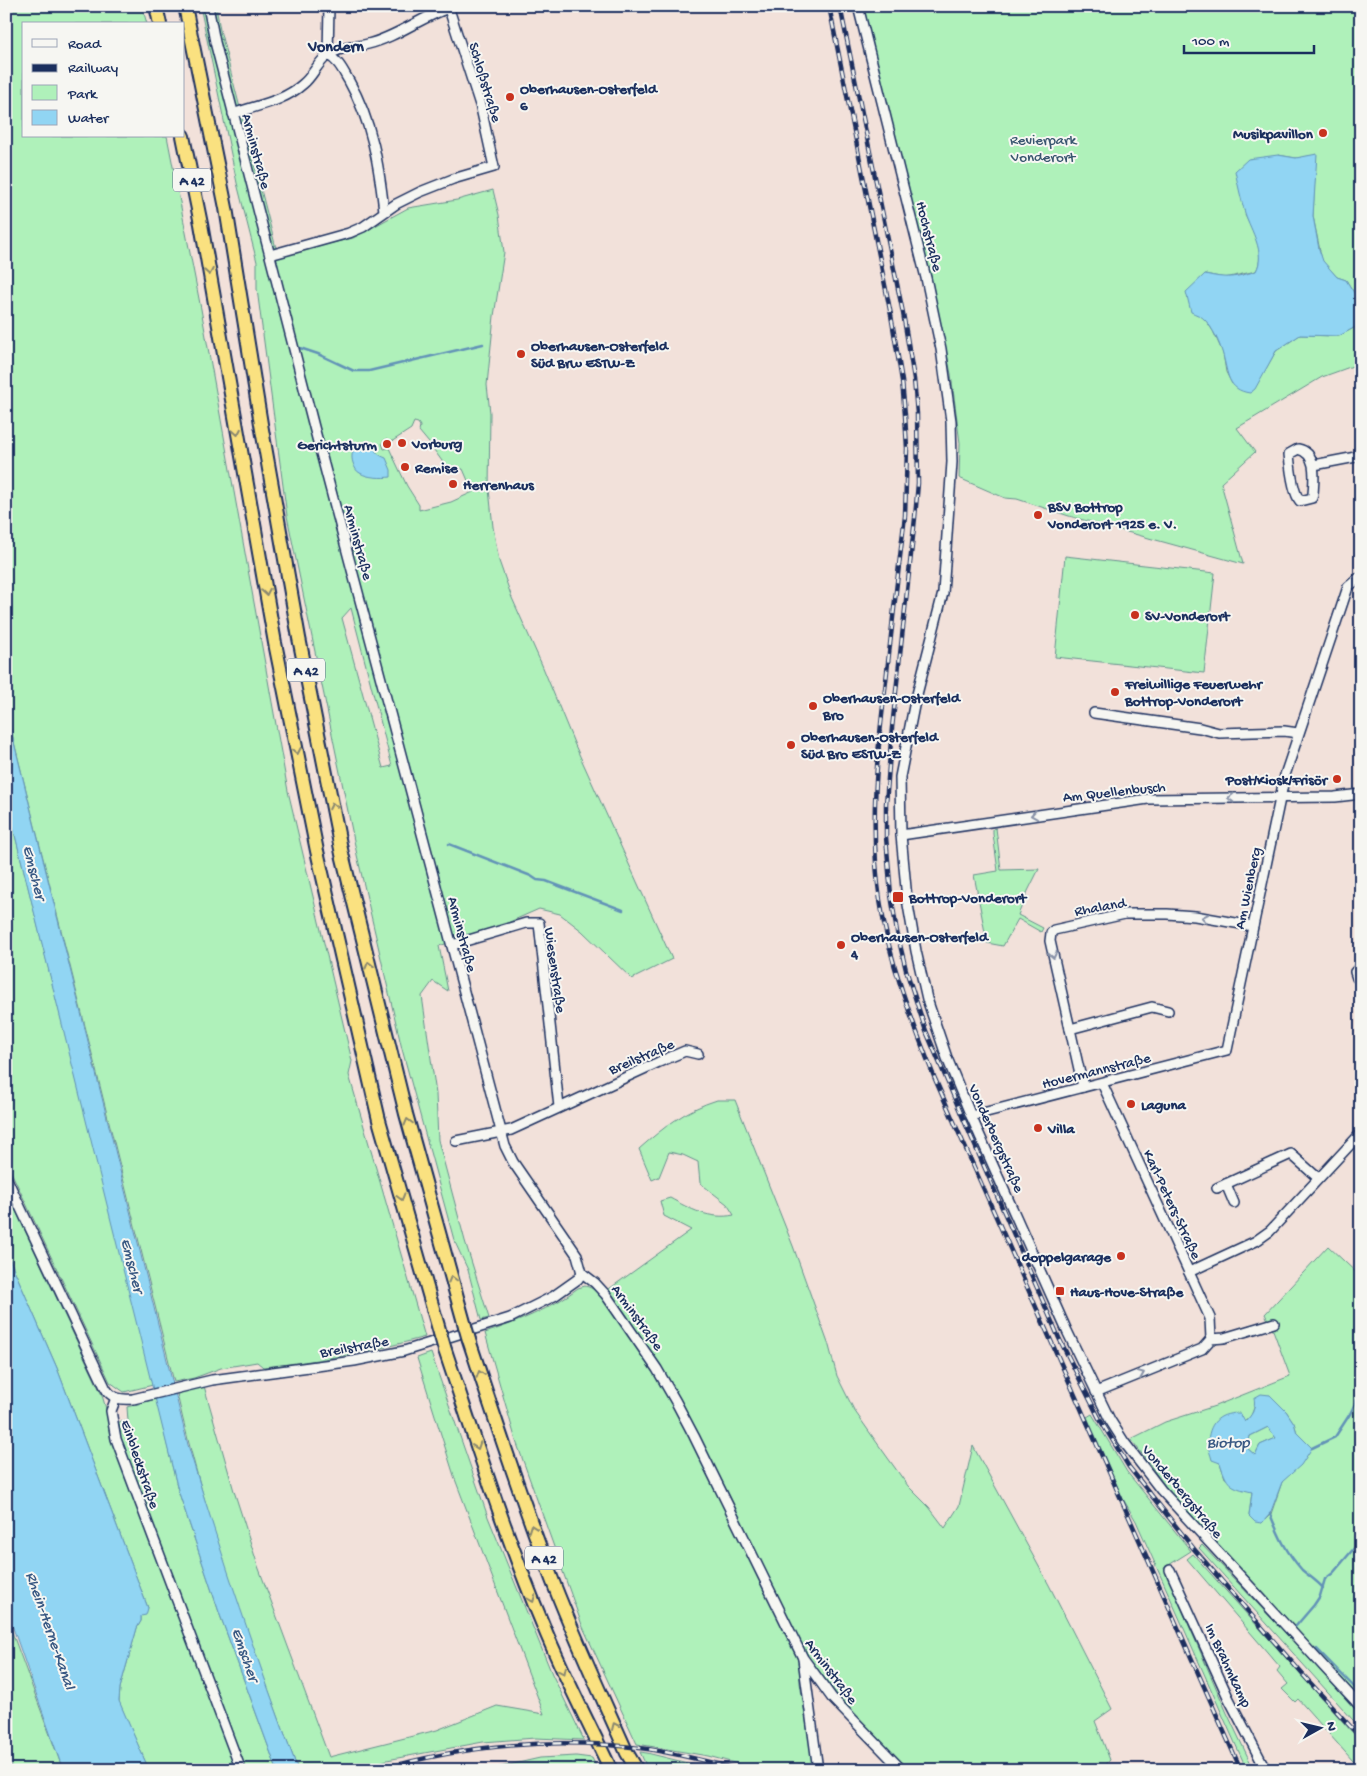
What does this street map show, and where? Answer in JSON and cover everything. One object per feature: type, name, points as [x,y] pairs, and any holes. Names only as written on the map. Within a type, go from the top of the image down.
[{"type":"highway","points":[[156,6],[160,22]]},
{"type":"highway","name":"A 42","points":[[185,6],[226,208],[286,560],[342,854],[406,1114],[464,1326],[523,1503],[574,1634],[627,1753],[637,1770]]},
{"type":"highway","name":"A 42","points":[[183,138],[201,224],[275,643],[317,851],[379,1120],[445,1350],[500,1515],[556,1656],[611,1770]]},
{"type":"street","name":"Arminstraße","points":[[208,6],[233,114],[505,1146],[513,1162],[578,1255],[582,1273],[606,1295],[657,1369],[694,1436],[803,1658],[832,1698],[902,1770]]},
{"type":"street","points":[[328,55],[329,6]]},
{"type":"street","name":"Hochstraße","points":[[858,6],[919,248],[941,349],[951,421],[952,462],[950,476]]},
{"type":"street","points":[[233,114],[266,104],[294,91],[306,82],[328,55],[397,33],[449,7]]},
{"type":"street","name":"Schloßstraße","points":[[384,211],[435,186],[494,168],[481,108],[449,7]]},
{"type":"street","points":[[270,255],[349,233],[375,219],[384,211],[376,152],[367,120],[357,96],[338,62],[328,55]]},
{"type":"street","points":[[1302,449],[1314,465],[1312,498],[1300,501],[1296,495],[1289,454],[1295,450],[1302,449]]},
{"type":"street","points":[[1314,465],[1361,456]]},
{"type":"street","name":"Vonderbergstraße","points":[[950,476],[943,593],[914,706],[900,777],[901,835],[909,919],[927,999],[971,1116],[1110,1420],[1124,1442],[1161,1490],[1361,1708]]},
{"type":"street","name":"Am Wienberg","points":[[1227,1050],[1285,775],[1348,587],[1361,576]]},
{"type":"street","points":[[1094,713],[1200,728],[1219,733],[1284,731],[1298,733]]},
{"type":"street","name":"Am Quellenbusch","points":[[901,835],[1148,799],[1335,797],[1361,794]]},
{"type":"street","name":"Rhaland","points":[[1083,1088],[1050,941],[1051,933],[1054,930],[1125,914],[1195,916],[1253,926]]},
{"type":"street","name":"Wiesenstraße","points":[[452,945],[526,923],[539,923],[560,1107]]},
{"type":"street","points":[[1361,955],[1361,966],[1355,972],[1357,978],[1361,981]]},
{"type":"street","points":[[1070,1029],[1152,1007],[1168,1011]]},
{"type":"street","name":"Hovermannstraße","points":[[971,1116],[1227,1050]]},
{"type":"street","name":"Breilstraße","points":[[456,1141],[501,1132],[675,1055],[685,1052],[698,1054]]},
{"type":"street","name":"Karl-Peters-Straße","points":[[1102,1083],[1210,1318],[1211,1339]]},
{"type":"street","points":[[1189,1272],[1256,1241],[1270,1231],[1361,1133]]},
{"type":"street","points":[[1217,1188],[1291,1154],[1318,1178]]},
{"type":"street","points":[[6,1177],[105,1387],[109,1394],[116,1398]]},
{"type":"street","points":[[1226,1184],[1234,1203]]},
{"type":"street","name":"Breilstraße","points":[[116,1398],[126,1399],[212,1380],[354,1362],[404,1351],[510,1318],[554,1296],[578,1279],[582,1273]]},
{"type":"street","points":[[1096,1392],[1202,1349],[1211,1339],[1224,1338],[1274,1324]]},
{"type":"street","name":"Einbleckstraße","points":[[116,1398],[111,1411],[116,1439],[241,1770]]},
{"type":"street","name":"Im Brahmkamp","points":[[1170,1570],[1228,1697],[1266,1770]]},
{"type":"street","points":[[803,1658],[818,1770]]},
{"type":"green space","points":[[6,6],[142,6],[146,22],[22,22],[22,138],[167,138],[201,309],[288,791],[352,1061],[349,1075],[425,1337],[365,1352],[325,1359],[263,1367],[257,1362],[221,1368],[194,1378],[174,1382],[6,710]]},
{"type":"green space","points":[[200,6],[216,6],[220,30],[278,256],[353,238],[408,208],[457,200],[493,190],[499,215],[504,252],[494,316],[487,385],[490,413],[489,489],[499,561],[512,598],[574,743],[672,959],[632,979],[582,931],[560,914],[539,909],[505,924],[439,946],[448,991],[433,981],[422,996],[436,1094],[438,1140],[465,1241],[489,1318],[481,1320],[468,1270],[454,1240],[402,1049],[357,855],[287,516],[257,289],[257,262],[237,183]],"holes":[[[414,422],[418,423],[420,426],[419,431],[447,468],[463,469],[473,492],[451,502],[419,510],[419,505],[407,486],[389,448],[384,449],[382,443],[386,439],[391,442],[411,429]],[[351,608],[392,766],[383,768],[342,618]]]},
{"type":"green space","name":"Revierpark Vonderort","points":[[861,6],[1361,6],[1361,304],[1346,280],[1337,277],[1322,261],[1313,216],[1316,155],[1296,158],[1278,155],[1245,214],[1255,235],[1259,250],[1259,264],[1256,271],[1225,278],[1205,274],[1205,319],[1223,353],[1226,372],[1232,384],[1264,372],[1276,351],[1300,335],[1339,336],[1361,324],[1361,363],[1322,377],[1237,428],[1255,452],[1221,483],[1243,564],[1069,516],[1017,499],[1005,498],[959,478],[960,443],[951,374],[931,277]]},
{"type":"green space","name":"SV-Vonderort","points":[[1065,556],[1215,573],[1204,673],[1055,657]]},
{"type":"green space","points":[[6,799],[153,1385],[124,1392],[110,1382],[6,1161]]},
{"type":"green space","points":[[996,828],[1001,870],[1039,869],[1018,915],[1043,928],[1041,932],[1018,919],[1003,946],[987,943],[974,875],[998,871],[993,834],[993,829]]},
{"type":"green space","points":[[717,1100],[735,1100],[793,1246],[829,1346],[837,1376],[854,1410],[908,1486],[929,1507],[945,1528],[959,1506],[973,1446],[1049,1585],[1112,1709],[1095,1721],[1110,1760],[1101,1770],[908,1770],[884,1748],[844,1704],[804,1651],[683,1404],[660,1365],[609,1289],[691,1230],[664,1216],[660,1201],[670,1198],[693,1210],[708,1215],[734,1215],[727,1204],[700,1183],[698,1162],[683,1155],[669,1152],[659,1177],[652,1180],[639,1149],[675,1120],[705,1104]]},
{"type":"green space","points":[[6,1190],[102,1395],[110,1423],[128,1421],[127,1407],[156,1399],[178,1490],[220,1615],[277,1770],[149,1770],[119,1702],[120,1688],[137,1628],[141,1621],[141,1616],[148,1608],[57,1368],[6,1251]]},
{"type":"green space","points":[[1328,1246],[1361,1277],[1361,1702],[1165,1486],[1131,1439],[1165,1422],[1215,1406],[1290,1376],[1265,1314]],"holes":[[[1270,1395],[1286,1411],[1294,1423],[1297,1433],[1312,1448],[1282,1482],[1271,1514],[1262,1523],[1249,1516],[1252,1492],[1225,1478],[1220,1463],[1244,1422],[1251,1416],[1255,1405]]]},
{"type":"green space","points":[[585,1286],[596,1291],[605,1300],[661,1384],[716,1487],[799,1660],[800,1683],[814,1770],[761,1770],[708,1756],[637,1744],[582,1625],[516,1441],[485,1333],[533,1314],[557,1302],[578,1288]]},
{"type":"green space","points":[[431,1353],[488,1517],[552,1674],[584,1740],[535,1738],[483,1742],[387,1760],[357,1770],[298,1770],[231,1584],[202,1490],[177,1394],[204,1386],[258,1566],[329,1757],[437,1730],[497,1706],[544,1714],[455,1479],[417,1358]]},
{"type":"green space","points":[[1092,1414],[1127,1472],[1191,1551],[1164,1568],[1254,1770],[1247,1770],[1136,1521],[1123,1499],[1087,1417]]},
{"type":"green space","points":[[1268,1427],[1276,1438],[1260,1445],[1255,1455],[1247,1448],[1250,1436]]},
{"type":"green space","points":[[1202,1545],[1361,1716],[1361,1729],[1199,1548]]},
{"type":"green space","points":[[1193,1554],[1361,1742],[1361,1770],[1298,1699],[1295,1702],[1282,1689],[1288,1684],[1277,1671],[1280,1667],[1187,1559]]},
{"type":"green space","points":[[6,1616],[63,1770],[10,1770],[6,1760]]},
{"type":"green space","points":[[640,1752],[647,1753],[716,1770],[648,1770]]},
{"type":"green space","points":[[576,1756],[592,1758],[598,1770],[487,1770],[540,1758]]},
{"type":"water","points":[[1317,154],[1313,216],[1319,249],[1323,261],[1337,277],[1346,280],[1361,304],[1361,324],[1339,336],[1300,335],[1276,351],[1255,389],[1250,393],[1242,391],[1230,380],[1220,346],[1211,327],[1202,317],[1191,312],[1186,292],[1205,274],[1219,277],[1242,275],[1256,271],[1259,264],[1258,249],[1245,213],[1235,171],[1248,159],[1278,155],[1296,158]]},
{"type":"water","points":[[368,441],[373,444],[377,453],[386,458],[391,470],[391,477],[367,476],[356,469],[352,458],[353,451],[360,444]]},
{"type":"water","name":"Emscher","points":[[6,710],[188,1445],[240,1609],[298,1770],[277,1770],[220,1615],[178,1490],[6,799]]},
{"type":"water","name":"Rhein-Herne-Kanal","points":[[6,1251],[57,1368],[148,1608],[146,1615],[141,1616],[141,1621],[137,1628],[120,1688],[119,1701],[149,1770],[63,1770],[6,1608]]},
{"type":"water","name":"Biotop","points":[[1261,1394],[1270,1395],[1286,1411],[1294,1423],[1297,1433],[1312,1448],[1301,1465],[1282,1482],[1270,1514],[1262,1523],[1255,1522],[1249,1516],[1252,1492],[1234,1486],[1227,1481],[1220,1463],[1212,1460],[1208,1443],[1211,1428],[1222,1416],[1240,1413],[1245,1422],[1253,1412],[1254,1398]],"holes":[[[1268,1427],[1276,1438],[1260,1445],[1255,1455],[1247,1448],[1250,1436]]]},
{"type":"waterway","points":[[297,347],[318,354],[354,371],[369,371],[483,344]]},
{"type":"waterway","points":[[449,844],[537,880],[546,881],[623,910]]},
{"type":"waterway","points":[[1312,1448],[1335,1437],[1350,1414],[1361,1391]]},
{"type":"waterway","points":[[1270,1514],[1280,1537],[1292,1557],[1302,1570],[1323,1588]]},
{"type":"waterway","points":[[1296,1626],[1320,1596],[1325,1579],[1361,1543]]},
{"type":"waterway","points":[[1317,1649],[1361,1694]]},
{"type":"railway","points":[[829,6],[891,315],[902,381],[905,415],[907,448],[905,516],[880,736],[875,818],[877,873],[889,946],[910,1013],[935,1079],[1241,1770]]},
{"type":"railway","points":[[840,6],[903,313],[914,379],[917,414],[918,483],[892,728],[886,804],[886,837],[891,895],[906,970],[926,1031],[963,1118],[1059,1338],[1099,1418],[1129,1467],[1194,1549],[1304,1676],[1361,1738]]},
{"type":"railway","points":[[380,1770],[446,1754],[513,1745],[547,1744],[614,1745],[648,1749],[741,1770]]},
{"type":"place","name":"Oberhausen-Osterfeld 6","points":[[510,97]]},
{"type":"place","name":"Musikpavillon","points":[[1323,133]]},
{"type":"place","name":"Oberhausen-Osterfeld Süd Brw ESTW-Z","points":[[521,354]]},
{"type":"place","name":"Vorburg","points":[[402,443]]},
{"type":"place","name":"Gerichtsturm","points":[[387,444]]},
{"type":"place","name":"Remise","points":[[405,467]]},
{"type":"place","name":"Herrenhaus","points":[[453,484]]},
{"type":"place","name":"BSV Bottrop Vonderort 1925 e. V.","points":[[1038,515]]},
{"type":"place","name":"SV-Vonderort","points":[[1135,615]]},
{"type":"place","name":"Freiwillige Feuerwehr Bottrop-Vonderort","points":[[1115,692]]},
{"type":"place","name":"Oberhausen-Osterfeld Bro","points":[[813,706]]},
{"type":"place","name":"Oberhausen-Osterfeld Süd Bro ESTW-Z","points":[[791,745]]},
{"type":"place","name":"Post/Kiosk/Frisör","points":[[1337,779]]},
{"type":"place","name":"Bottrop-Vonderort","points":[[898,897]]},
{"type":"place","name":"Oberhausen-Osterfeld 4","points":[[841,945]]},
{"type":"place","name":"Laguna","points":[[1131,1104]]},
{"type":"place","name":"Villa","points":[[1038,1128]]},
{"type":"place","name":"doppelgarage","points":[[1121,1256]]},
{"type":"place","name":"Haus-Hove-Straße","points":[[1060,1291]]},
{"type":"district","name":"Vondern","points":[[336,45]]}]
